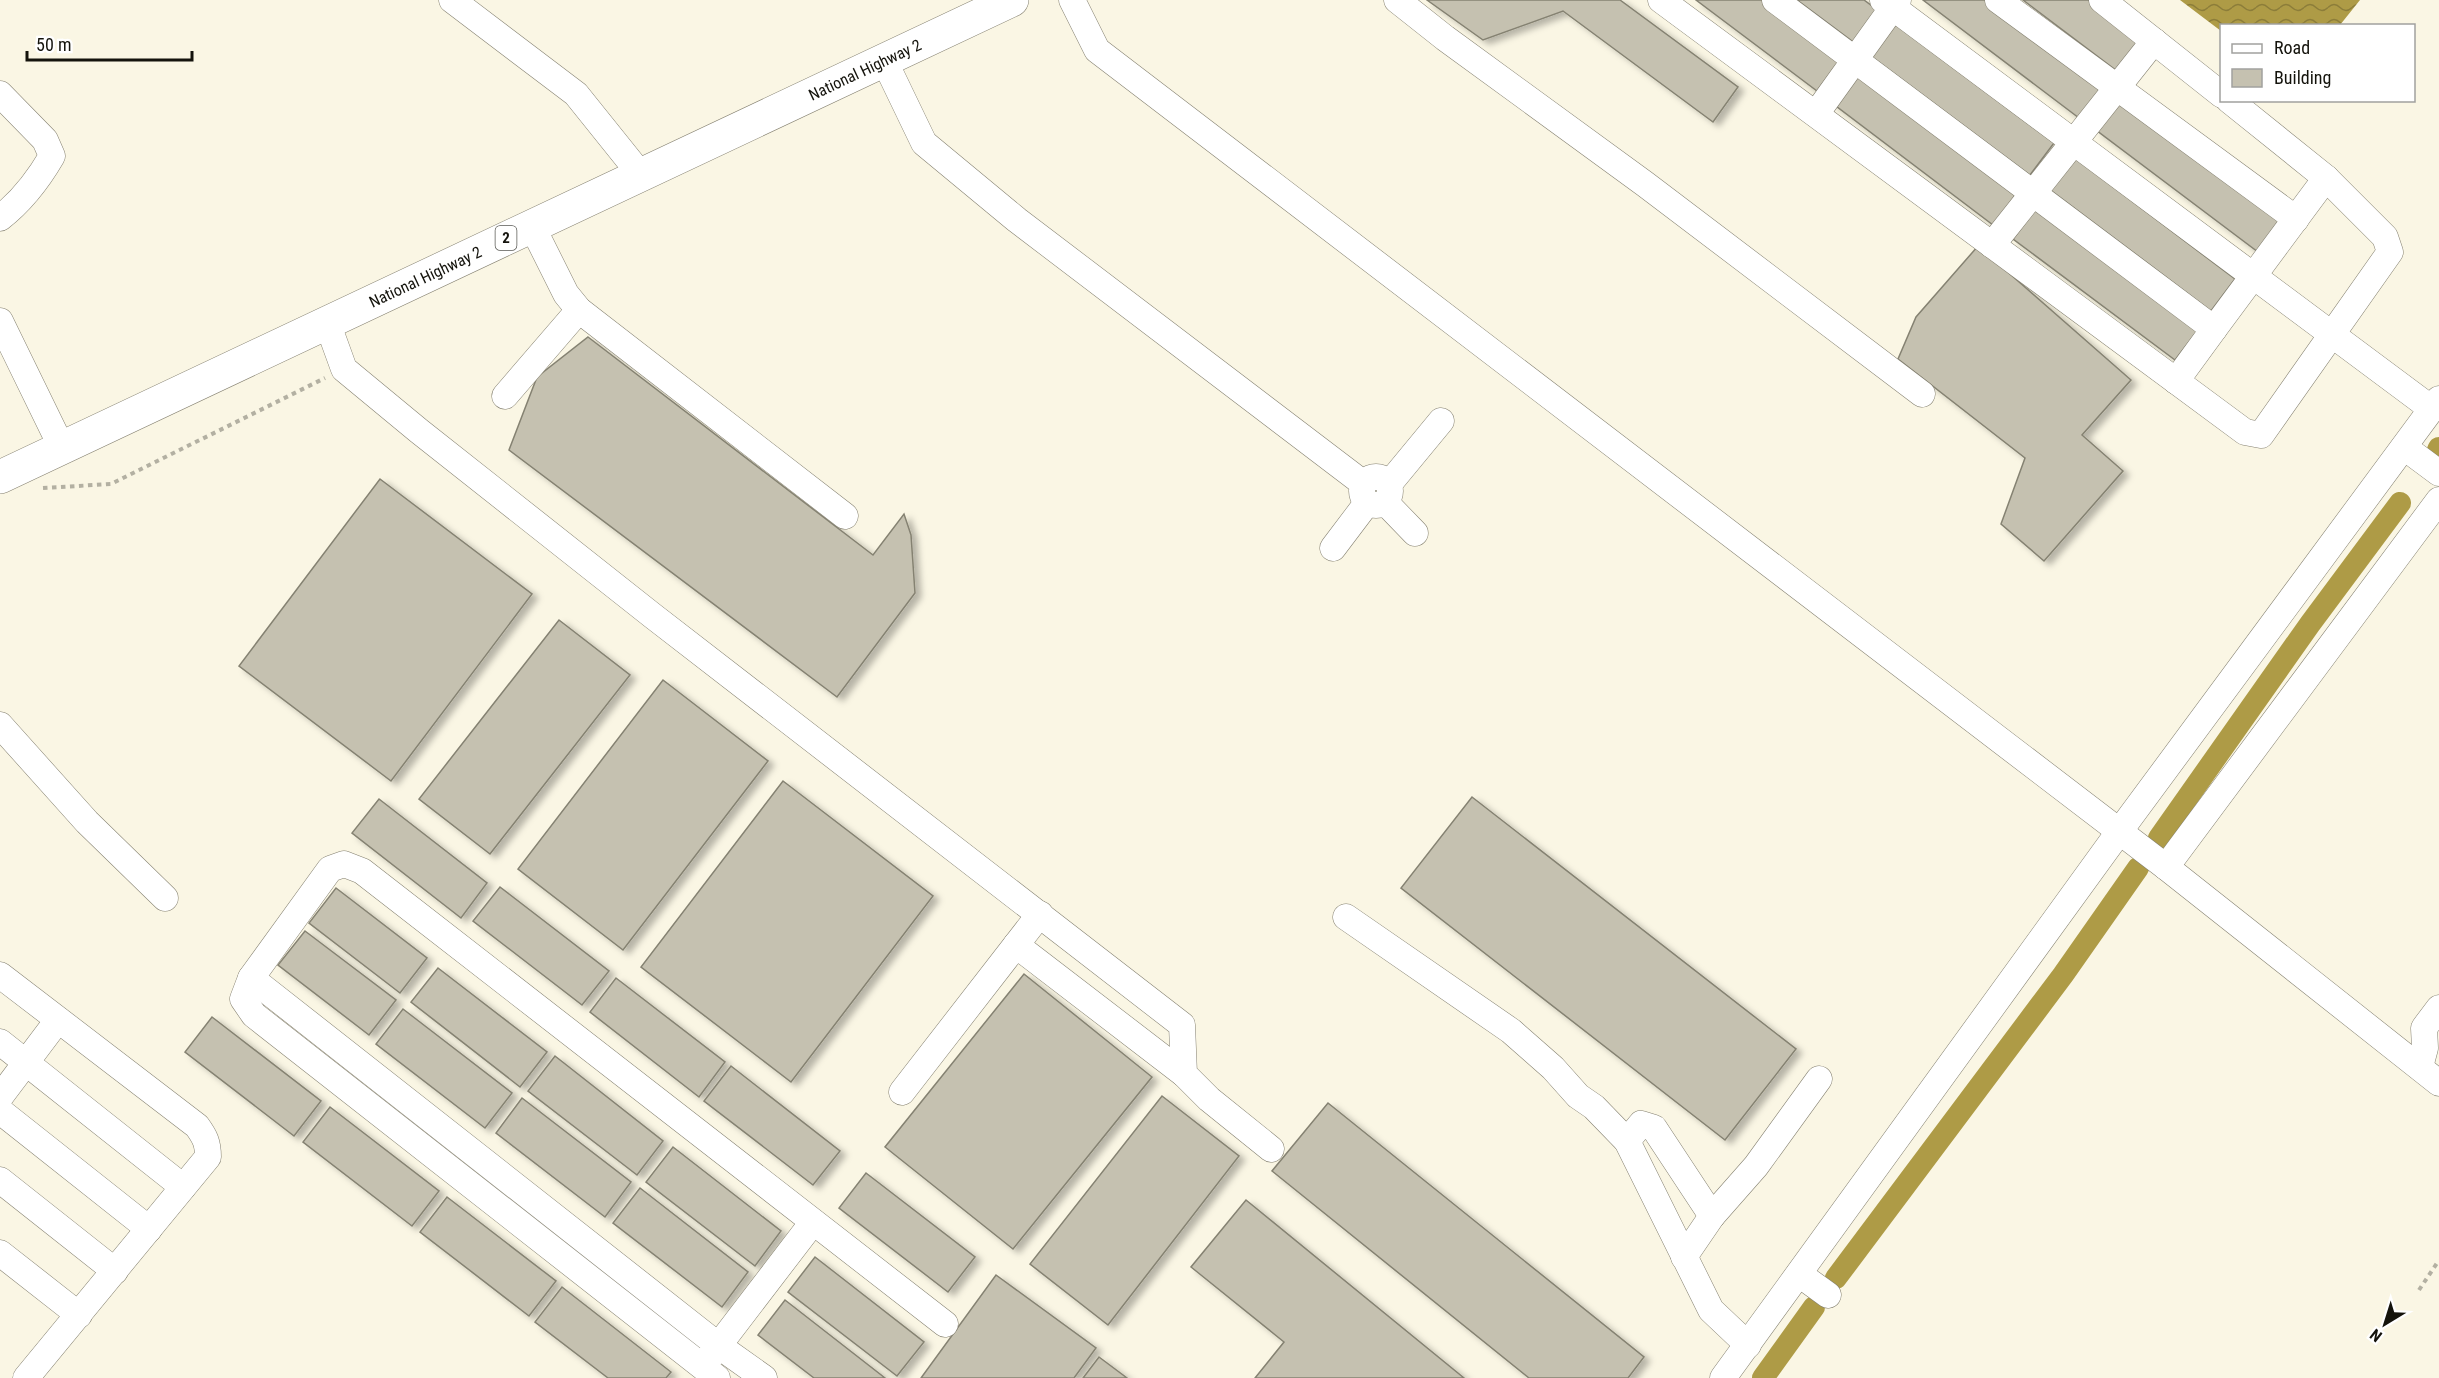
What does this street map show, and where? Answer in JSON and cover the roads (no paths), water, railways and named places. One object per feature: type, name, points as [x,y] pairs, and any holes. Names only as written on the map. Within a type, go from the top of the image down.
[{"type":"highway","name":"National Highway 2","points":[[0,477],[1012,0]]},
{"type":"street","points":[[452,0],[576,94],[641,175]]},
{"type":"street","points":[[1072,0],[1096,50],[2166,867],[2430,1075]]},
{"type":"street","points":[[1397,0],[1922,394]]},
{"type":"street","points":[[1661,0],[2245,432],[2261,435],[2390,252],[2385,237],[2373,222],[2326,178],[2231,102]]},
{"type":"street","points":[[1775,0],[2214,329]]},
{"type":"street","points":[[1998,0],[2116,89],[2296,219]]},
{"type":"street","points":[[2102,0],[2220,93]]},
{"type":"street","points":[[1723,1378],[2119,832],[2436,404],[2332,334],[2253,276],[1891,2],[1816,114]]},
{"type":"street","points":[[1992,245],[2154,41]]},
{"type":"street","points":[[884,60],[924,143],[1017,220],[1377,493],[1415,532]]},
{"type":"street","points":[[0,94],[45,140],[52,156],[41,175],[17,204],[0,218]]},
{"type":"street","points":[[2176,381],[2326,178]]},
{"type":"street","points":[[532,226],[566,294],[579,310],[845,516]]},
{"type":"street","points":[[505,396],[579,310]]},
{"type":"street","points":[[0,321],[62,448]]},
{"type":"street","points":[[327,322],[344,369],[427,438],[653,616],[1182,1024],[1184,1074]]},
{"type":"street","points":[[1333,548],[1377,493],[1441,421]]},
{"type":"street","points":[[2404,447],[2439,473]]},
{"type":"street","points":[[2166,867],[2439,500]]},
{"type":"street","points":[[0,725],[87,822],[165,898]]},
{"type":"street","points":[[813,1222],[719,1346],[705,1374],[254,1015],[243,999],[251,978],[330,869],[344,864],[362,871],[945,1324]]},
{"type":"street","points":[[902,1092],[1040,914]]},
{"type":"street","points":[[1346,917],[1510,1031],[1553,1068],[1578,1096],[1594,1107],[1627,1141],[1711,1310],[1748,1345]]},
{"type":"street","points":[[1016,945],[1184,1074],[1209,1099],[1271,1149]]},
{"type":"street","points":[[0,975],[197,1126],[206,1138],[208,1157],[26,1378]]},
{"type":"street","points":[[251,978],[719,1346],[764,1378]]},
{"type":"street","points":[[2430,1075],[2424,1028],[2439,1008]]},
{"type":"street","points":[[0,1097],[58,1020]]},
{"type":"street","points":[[0,1042],[183,1187]]},
{"type":"street","points":[[1684,1257],[1712,1216],[1756,1166],[1819,1079]]},
{"type":"street","points":[[0,1111],[149,1229]]},
{"type":"street","points":[[1627,1141],[1641,1124],[1654,1128],[1712,1216]]},
{"type":"street","points":[[0,1180],[115,1271]]},
{"type":"street","points":[[0,1252],[79,1315]]},
{"type":"street","points":[[1799,1274],[1828,1295]]},
{"type":"water","points":[[2180,0],[2360,0],[2341,24],[2220,24],[2220,30]]},
{"type":"waterway","points":[[2159,838],[2310,624],[2400,503]]},
{"type":"waterway","points":[[1836,1278],[2063,975],[2138,868]]},
{"type":"waterway","points":[[1763,1378],[1814,1307]]}]
